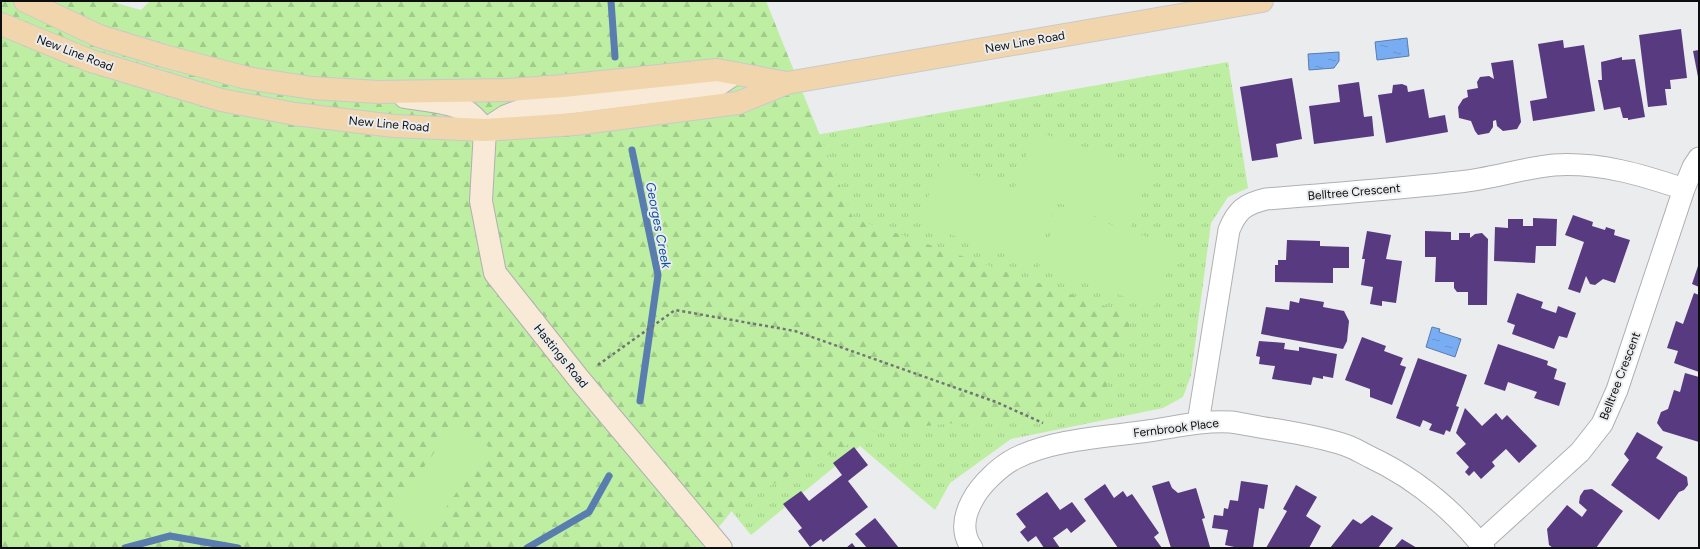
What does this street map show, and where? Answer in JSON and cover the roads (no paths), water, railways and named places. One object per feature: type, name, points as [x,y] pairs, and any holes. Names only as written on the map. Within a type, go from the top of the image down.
[{"type":"main road","name":"New Line Road","points":[[25,1],[99,36],[164,56],[247,78],[312,88],[378,92],[507,90],[563,86],[717,70],[787,83]]},
{"type":"main road","name":"New Line Road","points":[[1,24],[91,61],[221,100],[294,114],[394,126],[485,130],[575,124],[738,103],[787,83],[1262,1]]},
{"type":"main road","points":[[378,92],[451,105],[464,109],[475,118],[485,130],[506,116],[531,107],[719,84],[734,74]]},
{"type":"main road","name":"Hastings Road","points":[[485,130],[481,201],[495,273],[579,379],[721,548]]},
{"type":"street","name":"Belltree Crescent","points":[[1482,545],[1580,452],[1602,424],[1617,390],[1684,189],[1693,167],[1699,158]]},
{"type":"street","name":"Belltree Crescent","points":[[1198,423],[1229,230],[1234,217],[1243,208],[1253,202],[1266,199],[1461,182],[1555,165],[1588,166],[1622,170],[1684,189]]},
{"type":"street","name":"Fernbrook Place","points":[[972,548],[969,544],[964,528],[966,513],[976,494],[992,476],[1015,458],[1048,446],[1198,423],[1230,422],[1306,435],[1346,445],[1391,467],[1424,489],[1454,514],[1482,545]]},
{"type":"water","points":[[1407,38],[1409,56],[1377,60],[1375,42]]},
{"type":"water","points":[[1339,52],[1339,61],[1334,68],[1309,70],[1308,54]]},
{"type":"water","points":[[1432,327],[1440,329],[1439,332],[1461,339],[1455,357],[1426,347]]},
{"type":"waterway","name":"Georges Creek","points":[[611,1],[615,57]]},
{"type":"waterway","name":"Georges Creek","points":[[632,150],[658,275],[640,401]]},
{"type":"waterway","name":"Georges Creek","points":[[527,548],[589,512],[609,476]]},
{"type":"waterway","name":"Georges Creek","points":[[125,548],[170,536],[238,548]]}]
